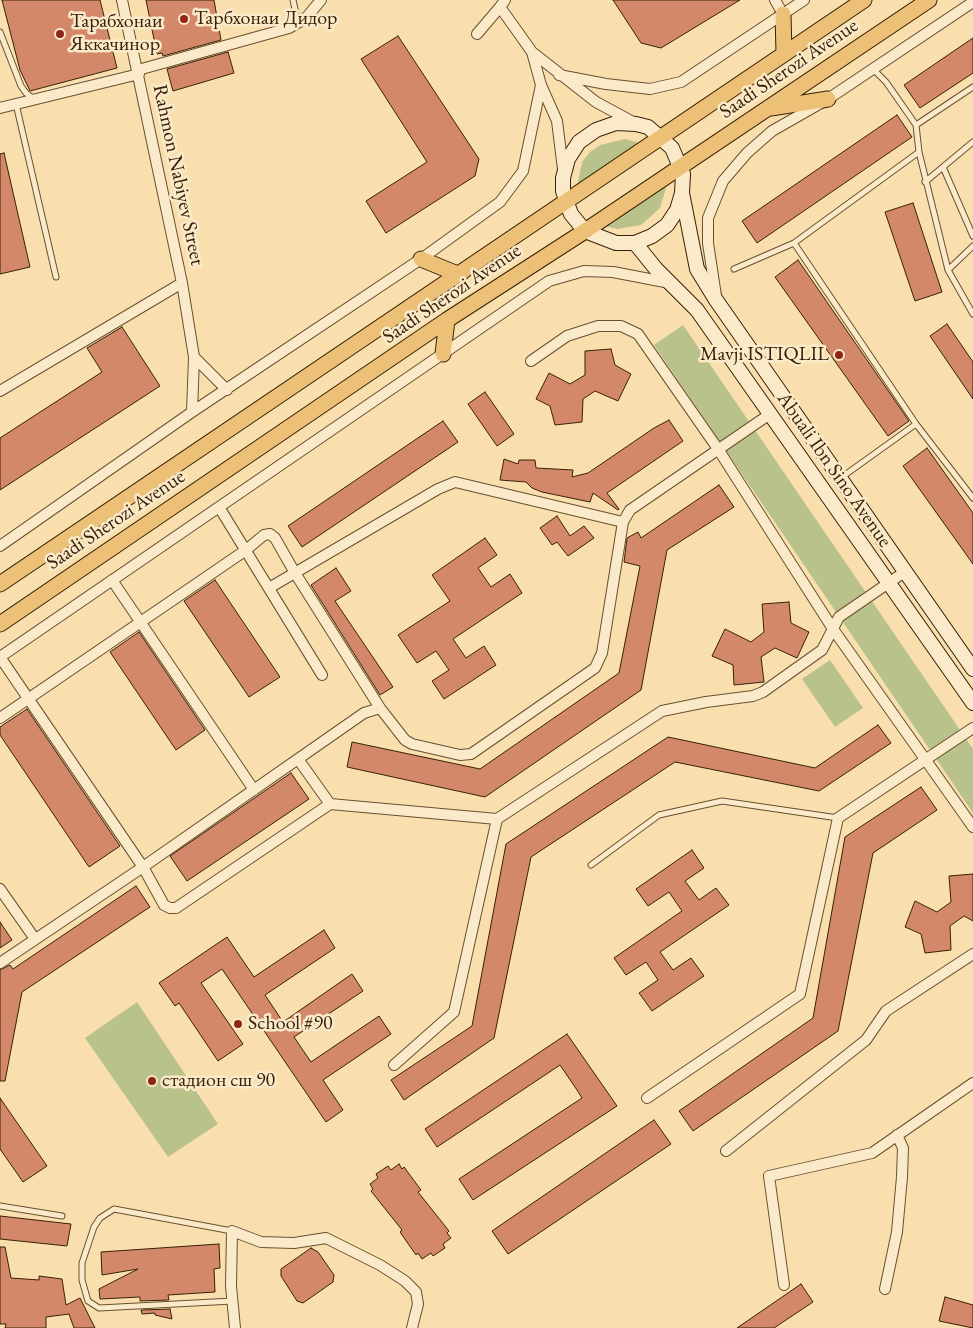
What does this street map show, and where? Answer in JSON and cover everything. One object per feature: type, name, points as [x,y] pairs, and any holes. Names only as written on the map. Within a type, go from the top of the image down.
[{"type":"main road","name":"Saadi Sherozi Avenue","points":[[0,584],[567,203],[864,0]]},
{"type":"main road","name":"Saadi Sherozi Avenue","points":[[0,624],[447,320],[585,231],[929,0]]},
{"type":"main road","points":[[783,14],[784,53]]},
{"type":"main road","points":[[765,110],[828,100]]},
{"type":"main road","points":[[616,123],[636,124],[648,128],[662,137],[672,148],[681,165],[682,193],[677,210],[667,225],[652,236],[635,243],[616,243],[585,231],[571,214],[563,191],[563,178],[568,159],[585,138],[596,130],[616,123]]},
{"type":"main road","name":"Abuali Ibn Sino Avenue","points":[[682,193],[697,269],[717,302],[973,669]]},
{"type":"main road","name":"Abuali Ibn Sino Avenue","points":[[635,243],[697,310],[973,703]]},
{"type":"main road","points":[[421,259],[460,275]]},
{"type":"main road","points":[[443,354],[447,320]]},
{"type":"street","name":"Rahmon Nabiyev Street","points":[[122,0],[182,283],[194,357],[192,412]]},
{"type":"street","points":[[0,108],[138,72],[298,24],[322,0]]},
{"type":"street","points":[[775,0],[783,14]]},
{"type":"street","points":[[559,75],[606,84],[650,89],[681,82],[804,0]]},
{"type":"street","points":[[717,302],[707,231],[708,218],[723,181],[747,153],[772,131],[828,100],[973,2]]},
{"type":"street","points":[[477,34],[502,3],[532,52],[542,86],[557,121],[563,178]]},
{"type":"street","points":[[532,52],[559,75],[596,102],[636,124]]},
{"type":"street","points":[[0,546],[192,412],[421,259],[500,202],[523,171],[542,86]]},
{"type":"street","points":[[670,283],[613,272],[584,270],[549,281],[0,657],[31,699],[143,867],[164,905],[176,908],[330,804],[497,819],[662,711],[706,702],[753,696],[763,692],[822,650],[840,617],[906,572]]},
{"type":"street","points":[[0,391],[182,283]]},
{"type":"street","points":[[531,361],[568,336],[598,326],[621,326],[638,334],[718,449],[833,629],[973,827]]},
{"type":"street","points":[[194,357],[227,390]]},
{"type":"street","points":[[0,718],[31,699],[140,621],[246,550],[264,535],[270,534],[275,538],[295,574],[380,708],[405,740],[412,744],[460,755],[471,754],[595,668],[602,653],[623,522],[630,510],[770,414]]},
{"type":"street","points":[[269,588],[438,489],[455,482],[623,522]]},
{"type":"street","points":[[219,507],[322,675]]},
{"type":"street","points":[[0,536],[13,537]]},
{"type":"street","points":[[112,580],[254,790]]},
{"type":"street","points":[[0,963],[143,867],[364,713],[380,708]]},
{"type":"street","points":[[648,1098],[800,994],[838,818],[973,728]]},
{"type":"street","points":[[298,759],[330,804]]},
{"type":"street","points":[[394,1065],[454,1012],[497,819]]},
{"type":"street","points":[[0,889],[35,939]]},
{"type":"street","points":[[726,1151],[866,1040],[886,1011],[973,954]]},
{"type":"street","points":[[784,1285],[769,1176],[872,1153],[973,1083]]},
{"type":"street","points":[[885,1289],[897,1232],[902,1177],[903,1148],[897,1135]]},
{"type":"street","points":[[235,1328],[232,1301],[232,1231],[261,1242],[294,1243],[326,1238],[380,1265],[405,1281],[416,1292],[418,1304],[412,1328]]},
{"type":"lane","points":[[293,0],[298,24]]},
{"type":"lane","points":[[0,32],[21,86],[34,99]]},
{"type":"lane","points":[[873,69],[886,82],[916,125],[925,182],[948,270],[973,314]]},
{"type":"lane","points":[[916,125],[973,87]]},
{"type":"lane","points":[[16,104],[56,277]]},
{"type":"lane","points":[[925,182],[973,142]]},
{"type":"lane","points":[[734,269],[794,244],[919,152]]},
{"type":"lane","points":[[943,167],[973,236]]},
{"type":"lane","points":[[794,244],[916,424],[973,498]]},
{"type":"lane","points":[[948,270],[973,246]]},
{"type":"lane","points":[[841,478],[916,424]]},
{"type":"lane","points":[[591,865],[659,815],[722,801],[838,818]]},
{"type":"lane","points":[[0,1206],[62,1216]]},
{"type":"lane","points":[[232,1231],[114,1209],[100,1218],[94,1227],[82,1263],[82,1280],[88,1301],[99,1308],[232,1301]]},
{"type":"green space","points":[[625,139],[640,143],[577,187],[582,162],[590,152],[600,145]]},
{"type":"green space","points":[[667,184],[660,208],[641,225],[617,229],[605,226]]},
{"type":"green space","points":[[683,325],[973,749],[973,813],[654,345]]},
{"type":"green space","points":[[830,660],[863,708],[835,727],[802,679]]},
{"type":"green space","name":"стадион сш 90","points":[[137,1002],[218,1124],[168,1157],[85,1038]]},
{"type":"building","name":"Тарабхонаи Яккачинор","points":[[2,0],[100,0],[117,68],[30,91],[20,70]]},
{"type":"building","name":"Тарбхонаи Дидор","points":[[146,0],[214,0],[221,40],[163,56],[162,53],[157,54]]},
{"type":"building","points":[[613,0],[740,0],[661,48],[641,43]]},
{"type":"building","points":[[398,36],[479,159],[475,176],[386,233],[366,201],[427,162],[361,59]]},
{"type":"building","points":[[973,38],[973,73],[920,108],[904,85]]},
{"type":"building","points":[[228,52],[234,73],[173,91],[167,69]]},
{"type":"building","points":[[897,115],[912,137],[757,243],[742,221]]},
{"type":"building","points":[[4,153],[30,267],[0,274],[0,154]]},
{"type":"building","points":[[913,203],[942,292],[915,301],[885,212]]},
{"type":"building","points":[[798,260],[909,421],[888,436],[775,277]]},
{"type":"building","points":[[947,324],[973,362],[973,399],[930,336]]},
{"type":"building","points":[[122,327],[160,386],[0,490],[0,438],[102,372],[87,348]]},
{"type":"building","points":[[611,349],[615,365],[631,374],[618,401],[595,391],[583,399],[582,422],[555,425],[550,406],[536,399],[549,373],[570,384],[585,375],[585,351]]},
{"type":"building","points":[[485,392],[514,434],[497,446],[468,404]]},
{"type":"building","points":[[669,420],[683,441],[607,493],[618,510],[593,493],[590,502],[542,492],[532,488],[526,482],[500,480],[504,459],[518,464],[519,460],[535,460],[536,468],[573,470],[572,477],[588,473],[654,428]]},
{"type":"building","points":[[443,421],[458,442],[302,547],[288,526]]},
{"type":"building","points":[[927,448],[973,513],[973,564],[903,466]]},
{"type":"building","points":[[719,485],[734,507],[667,550],[641,690],[485,797],[347,767],[352,742],[480,769],[619,673],[640,566],[624,562],[627,538],[638,532],[641,538]]},
{"type":"building","points":[[557,516],[570,536],[584,526],[594,538],[568,556],[557,542],[552,545],[540,528]]},
{"type":"building","points":[[485,538],[497,555],[478,568],[491,587],[510,574],[522,593],[453,639],[466,658],[484,646],[496,665],[444,699],[432,681],[449,670],[436,651],[417,663],[398,635],[450,601],[432,575]]},
{"type":"building","points":[[336,568],[351,591],[335,601],[393,687],[380,695],[311,585]]},
{"type":"building","points":[[215,580],[280,677],[249,697],[184,601]]},
{"type":"building","points":[[789,602],[791,623],[809,632],[797,658],[775,648],[761,657],[764,682],[734,685],[733,665],[712,656],[725,629],[751,642],[764,632],[762,604]]},
{"type":"building","points":[[139,632],[205,730],[176,750],[110,652]]},
{"type":"building","points":[[27,709],[120,846],[89,867],[0,735],[0,727]]},
{"type":"building","points":[[878,725],[891,743],[819,791],[675,762],[531,857],[494,1038],[404,1100],[391,1080],[472,1026],[506,844],[668,737],[815,768]]},
{"type":"building","points":[[291,773],[309,799],[187,881],[170,856]]},
{"type":"building","points":[[921,787],[937,810],[873,853],[838,1031],[693,1131],[679,1111],[813,1018],[845,837]]},
{"type":"building","points":[[692,850],[704,868],[685,881],[699,900],[716,888],[729,905],[660,952],[673,970],[691,958],[704,976],[652,1011],[639,993],[658,980],[646,962],[626,975],[614,958],[682,911],[669,892],[648,906],[636,889]]},
{"type":"building","points":[[973,874],[973,921],[964,916],[950,926],[951,950],[925,953],[921,934],[905,927],[915,901],[937,912],[951,902],[949,876]]},
{"type":"building","points":[[136,886],[150,907],[22,992],[5,1081],[0,1081],[0,970],[10,965],[13,969]]},
{"type":"building","points":[[0,922],[12,940],[0,948]]},
{"type":"building","points":[[324,930],[335,948],[265,995],[283,1022],[352,974],[363,991],[294,1037],[311,1062],[379,1016],[391,1034],[323,1080],[343,1110],[326,1122],[222,969],[201,983],[243,1044],[218,1061],[179,1003],[175,1006],[159,983],[227,937],[254,977]]},
{"type":"building","points":[[567,1034],[617,1106],[473,1200],[459,1179],[582,1098],[577,1090],[560,1065],[437,1147],[425,1129]]},
{"type":"building","points":[[0,1098],[47,1166],[23,1182],[0,1149]]},
{"type":"building","points":[[654,1120],[671,1144],[508,1254],[492,1231]]},
{"type":"building","points":[[399,1164],[402,1169],[404,1167],[421,1190],[418,1192],[449,1231],[447,1233],[451,1238],[443,1244],[445,1248],[433,1256],[431,1253],[422,1259],[418,1253],[416,1255],[400,1232],[402,1230],[371,1191],[373,1189],[370,1184],[378,1178],[376,1174],[388,1166],[391,1170]]},
{"type":"building","points":[[0,1216],[71,1224],[67,1246],[0,1239]]},
{"type":"building","points":[[219,1244],[220,1268],[214,1269],[215,1292],[168,1295],[169,1300],[140,1301],[140,1297],[100,1299],[99,1289],[138,1269],[102,1275],[101,1252]]},
{"type":"building","points":[[0,1247],[5,1247],[11,1278],[39,1280],[39,1276],[62,1279],[66,1305],[80,1298],[95,1328],[74,1328],[69,1314],[46,1317],[46,1328],[5,1328],[6,1324],[0,1324]]},
{"type":"building","points":[[311,1248],[318,1252],[334,1275],[333,1282],[303,1303],[297,1301],[281,1276],[281,1269]]},
{"type":"building","points":[[801,1284],[813,1302],[774,1328],[737,1328]]},
{"type":"building","points":[[945,1297],[973,1305],[973,1328],[939,1321]]},
{"type":"building","points":[[170,1309],[172,1319],[155,1315],[155,1313],[142,1314],[141,1310]]},
{"type":"place","name":"Тарбхонаи Дидор","points":[[184,19]]},
{"type":"place","name":"Тарабхонаи Яккачинор","points":[[60,34]]},
{"type":"place","name":"Mavji ISTIQLIL","points":[[839,355]]},
{"type":"place","name":"School #90","points":[[238,1024]]},
{"type":"place","name":"стадион сш 90","points":[[152,1081]]}]
